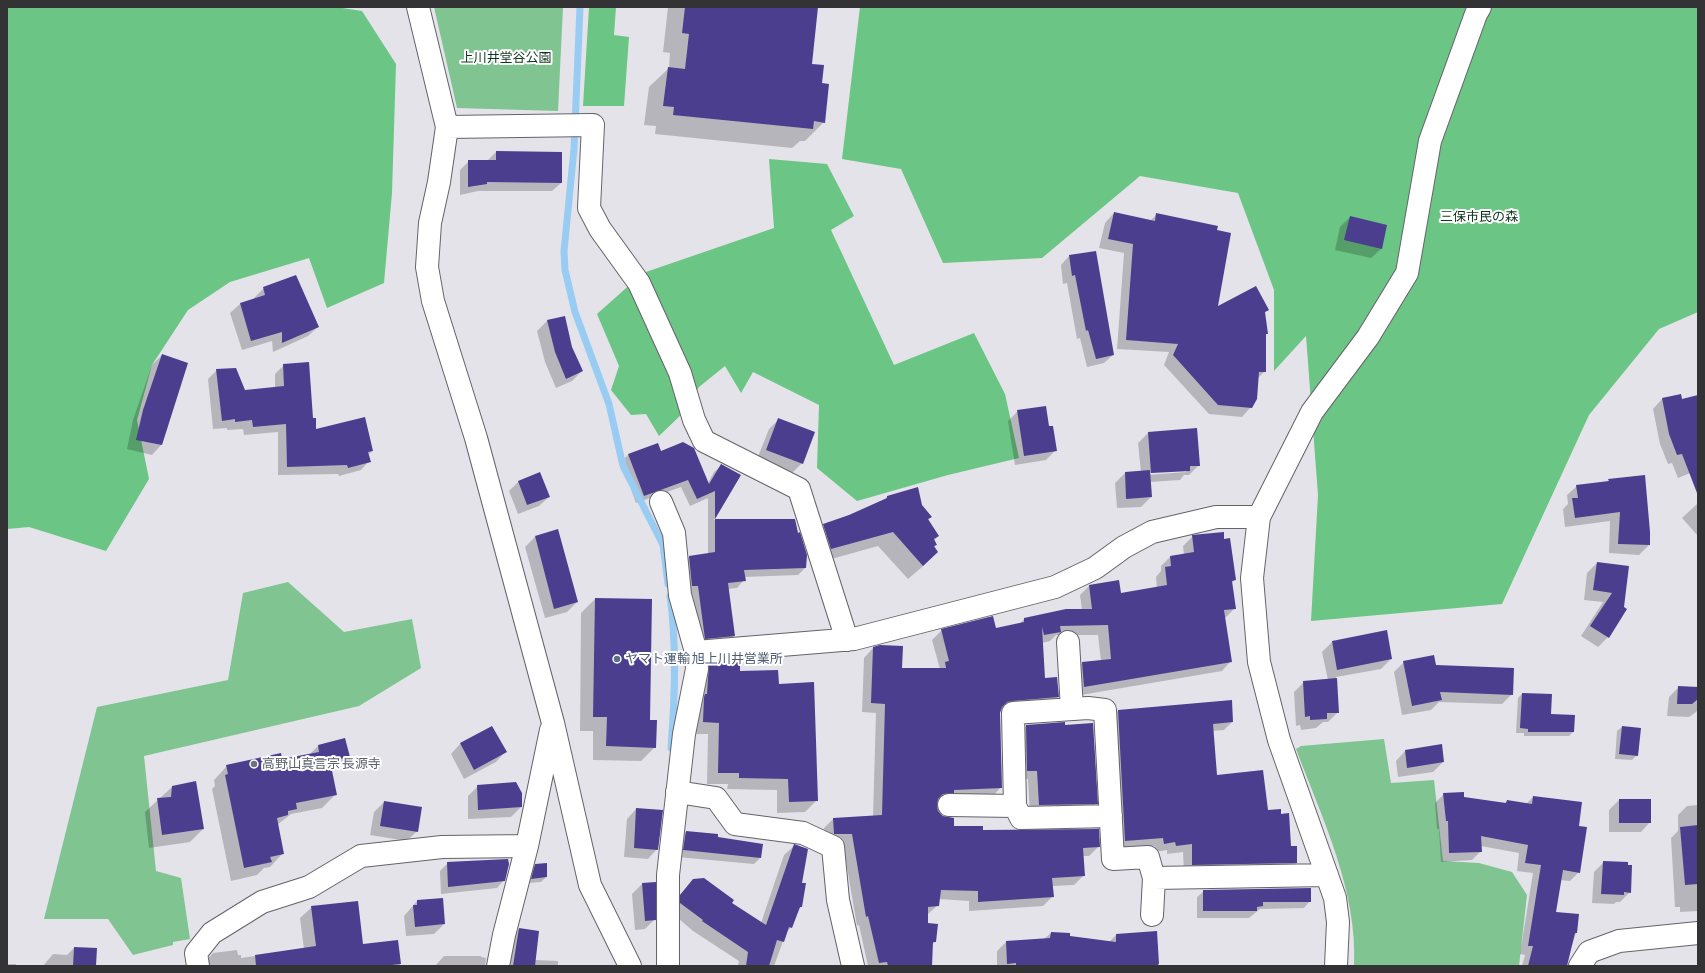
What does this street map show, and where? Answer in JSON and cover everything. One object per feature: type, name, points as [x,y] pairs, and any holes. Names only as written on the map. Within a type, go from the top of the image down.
[{"type":"street","points":[[418,7],[447,127],[439,182],[430,223],[427,267],[433,301],[476,438],[553,723],[590,886],[630,966]]},
{"type":"street","points":[[1336,966],[1338,922],[1335,898],[1279,740],[1258,662],[1252,578],[1259,517],[1312,412],[1368,337],[1407,273],[1430,141],[1476,14],[1480,7]]},
{"type":"street","points":[[447,127],[593,125],[589,208],[600,229],[639,283],[680,372],[694,420],[704,441],[799,489],[847,640]]},
{"type":"street","points":[[661,502],[674,533],[680,595],[696,652],[697,669],[684,734],[668,875],[668,966]]},
{"type":"street","points":[[696,652],[847,640],[1055,587],[1095,568],[1124,547],[1152,532],[1216,517],[1259,517]]},
{"type":"street","points":[[1068,642],[1072,709]]},
{"type":"street","points":[[1111,816],[1021,818],[1015,806],[1013,713],[1072,709],[1105,710],[1114,859],[1148,857],[1154,878],[1152,915]]},
{"type":"street","points":[[498,966],[504,935],[527,846],[553,723]]},
{"type":"street","points":[[677,792],[716,798],[735,824],[803,832],[833,847],[838,900],[853,966]]},
{"type":"street","points":[[949,805],[1015,806]]},
{"type":"street","points":[[198,966],[196,954],[212,933],[262,902],[308,887],[361,856],[442,847],[527,846]]},
{"type":"street","points":[[1154,878],[1327,875]]},
{"type":"street","points":[[1580,966],[1589,952],[1619,941],[1698,933]]},
{"type":"green space","points":[[7,7],[336,7],[362,11],[396,64],[392,193],[384,283],[327,308],[309,258],[230,282],[188,310],[152,365],[137,420],[149,479],[106,551],[29,527],[7,529]]},
{"type":"green space","name":"上川井堂谷公園","points":[[434,7],[563,7],[558,111],[457,108]]},
{"type":"green space","points":[[589,7],[616,7],[614,35],[629,37],[624,106],[583,106]]},
{"type":"green space","name":"三保市民の森","points":[[860,7],[1698,7],[1698,312],[1659,329],[1589,415],[1502,604],[1311,621],[1318,495],[1306,336],[1274,371],[1274,290],[1238,193],[1140,176],[1042,258],[943,263],[901,169],[842,159]]},
{"type":"green space","points":[[769,159],[827,164],[854,216],[831,230],[894,365],[974,333],[1005,394],[1019,458],[948,475],[857,501],[817,468],[819,405],[753,372],[741,393],[725,366],[699,387],[684,412],[659,436],[646,414],[631,415],[611,390],[619,366],[597,314],[643,273],[774,228]]},
{"type":"green space","points":[[288,582],[344,632],[412,619],[421,668],[359,706],[144,756],[156,871],[181,878],[190,939],[173,942],[173,945],[133,955],[108,919],[44,919],[97,707],[228,680],[243,593]]},
{"type":"green space","points":[[1384,739],[1391,783],[1434,780],[1443,861],[1479,863],[1512,872],[1527,895],[1519,966],[1354,966],[1354,938],[1344,883],[1327,828],[1296,749],[1301,746]]},
{"type":"building","points":[[685,7],[818,7],[812,64],[824,65],[822,83],[829,84],[825,123],[814,121],[813,129],[673,115],[674,107],[663,106],[668,67],[685,69],[689,34],[682,33]]},
{"type":"building","points":[[496,151],[562,152],[562,183],[487,182],[487,184],[468,187],[468,160],[496,160]]},
{"type":"building","points":[[1114,212],[1155,221],[1156,213],[1218,226],[1217,230],[1231,233],[1218,306],[1256,286],[1269,310],[1265,312],[1268,334],[1266,334],[1266,372],[1259,372],[1257,399],[1252,408],[1218,405],[1173,355],[1178,344],[1126,340],[1133,244],[1108,239]]},
{"type":"building","points":[[1350,216],[1387,225],[1382,249],[1344,240]]},
{"type":"building","points":[[1096,251],[1114,355],[1096,359],[1088,330],[1086,331],[1075,275],[1072,276],[1069,255]]},
{"type":"building","points":[[296,275],[319,327],[282,343],[282,332],[251,341],[240,303],[265,295],[263,287]]},
{"type":"building","points":[[565,316],[572,347],[583,371],[566,379],[555,352],[547,320]]},
{"type":"building","points":[[162,354],[188,363],[162,445],[136,440],[143,410]]},
{"type":"building","points":[[309,362],[313,418],[316,418],[316,429],[365,417],[373,451],[368,452],[371,462],[348,468],[347,465],[287,467],[286,424],[253,427],[252,420],[235,422],[235,419],[222,421],[216,369],[236,368],[245,390],[284,386],[283,364]]},
{"type":"building","points":[[1681,394],[1682,399],[1698,395],[1697,493],[1682,454],[1677,455],[1669,434],[1662,398]]},
{"type":"building","points":[[1046,406],[1049,426],[1053,426],[1057,451],[1024,456],[1017,410]]},
{"type":"building","points":[[778,418],[815,432],[803,464],[766,450]]},
{"type":"building","points":[[1197,428],[1200,466],[1190,466],[1190,471],[1151,473],[1148,432]]},
{"type":"building","points":[[683,442],[694,448],[709,484],[721,464],[741,475],[715,519],[715,491],[697,499],[688,480],[644,496],[628,454],[658,443],[661,451]]},
{"type":"building","points":[[1150,470],[1152,497],[1126,499],[1125,472]]},
{"type":"building","points":[[540,472],[550,497],[527,505],[518,481]]},
{"type":"building","points":[[1645,475],[1650,545],[1618,544],[1620,512],[1575,518],[1572,498],[1578,498],[1576,485],[1609,481],[1608,479]]},
{"type":"building","points":[[918,487],[922,505],[932,517],[928,519],[939,536],[934,539],[937,545],[934,546],[938,552],[923,566],[893,532],[831,549],[823,524],[849,515],[887,498],[887,496]]},
{"type":"building","points":[[715,519],[795,519],[798,533],[800,532],[807,555],[806,568],[744,570],[746,581],[728,583],[735,636],[705,639],[698,586],[692,586],[689,556],[715,552]]},
{"type":"building","points":[[558,529],[578,602],[554,609],[535,536]]},
{"type":"building","points":[[1224,532],[1224,539],[1230,538],[1236,580],[1232,581],[1236,609],[1224,610],[1232,662],[1084,687],[1082,662],[1111,659],[1108,625],[1060,626],[1061,632],[1044,635],[1042,627],[1045,678],[1057,677],[1059,697],[1012,701],[1007,702],[1002,707],[1000,713],[1002,788],[954,790],[954,793],[943,794],[938,799],[938,811],[943,816],[954,818],[954,826],[983,826],[983,830],[1099,829],[1100,847],[1083,848],[1085,876],[1052,878],[1054,897],[978,902],[978,891],[941,890],[939,906],[928,907],[928,923],[938,924],[936,942],[933,942],[932,966],[888,966],[887,962],[879,963],[868,916],[866,917],[852,834],[834,834],[833,818],[882,815],[885,704],[871,703],[873,647],[880,645],[903,646],[902,668],[946,668],[945,662],[949,661],[941,629],[993,616],[996,628],[1024,622],[1024,618],[1066,609],[1092,609],[1089,585],[1119,580],[1121,593],[1167,585],[1165,567],[1171,566],[1170,556],[1194,552],[1192,535]]},
{"type":"building","points":[[1597,562],[1629,566],[1624,607],[1627,609],[1609,638],[1590,626],[1612,593],[1593,590]]},
{"type":"building","points":[[595,598],[652,599],[650,720],[657,720],[656,748],[606,746],[607,717],[593,717]]},
{"type":"building","points":[[1387,630],[1392,659],[1337,670],[1332,641]]},
{"type":"building","points":[[1434,655],[1436,665],[1514,668],[1513,695],[1440,692],[1442,700],[1412,706],[1403,661]]},
{"type":"building","points":[[740,661],[740,671],[778,670],[779,684],[814,682],[818,801],[789,802],[788,779],[739,778],[739,773],[718,773],[719,723],[703,722],[704,697],[705,694],[707,694],[709,663]]},
{"type":"building","points":[[1337,678],[1339,713],[1327,713],[1327,719],[1310,720],[1310,716],[1305,717],[1303,681]]},
{"type":"building","points":[[1678,686],[1698,687],[1698,699],[1692,704],[1677,704]]},
{"type":"building","points":[[1522,693],[1552,694],[1551,714],[1575,715],[1574,732],[1528,732],[1528,729],[1520,728]]},
{"type":"building","points":[[1232,700],[1233,722],[1213,724],[1217,775],[1263,770],[1268,810],[1281,809],[1281,814],[1289,813],[1291,846],[1297,846],[1297,863],[1192,865],[1192,844],[1176,846],[1175,842],[1164,844],[1163,838],[1125,841],[1118,710]]},
{"type":"building","points":[[1065,722],[1065,725],[1093,723],[1098,804],[1039,805],[1037,771],[1027,771],[1026,725]]},
{"type":"building","points":[[492,726],[507,752],[474,770],[460,743]]},
{"type":"building","points":[[1622,726],[1641,728],[1638,756],[1619,754]]},
{"type":"building","points":[[345,738],[350,757],[330,761],[337,795],[296,803],[297,809],[288,811],[288,815],[277,818],[284,854],[270,857],[272,862],[244,868],[225,775],[228,774],[226,765],[281,753],[282,759],[319,752],[318,745]]},
{"type":"building","points":[[1442,744],[1444,762],[1407,768],[1405,750]]},
{"type":"building","points":[[196,781],[204,829],[162,835],[157,798],[171,797],[172,786]]},
{"type":"building","points":[[516,782],[522,793],[522,807],[478,810],[477,785]]},
{"type":"building","points":[[1464,792],[1464,797],[1506,803],[1507,800],[1532,804],[1533,796],[1582,802],[1579,826],[1587,827],[1580,873],[1563,870],[1556,912],[1579,914],[1577,933],[1575,933],[1567,966],[1528,966],[1533,946],[1528,946],[1541,865],[1525,863],[1528,845],[1481,836],[1482,852],[1449,853],[1448,821],[1446,821],[1443,793]]},
{"type":"building","points":[[1619,799],[1651,799],[1651,823],[1619,823]]},
{"type":"building","points":[[384,801],[422,807],[418,832],[380,826]]},
{"type":"building","points":[[636,808],[663,810],[658,850],[634,848]]},
{"type":"building","points":[[1698,825],[1698,884],[1685,885],[1680,827]]},
{"type":"building","points":[[686,831],[718,834],[718,837],[763,844],[761,858],[683,850]]},
{"type":"building","points":[[794,844],[808,849],[802,883],[806,883],[802,907],[800,907],[792,928],[789,927],[784,942],[777,940],[769,966],[746,966],[748,952],[702,921],[703,920],[680,903],[680,895],[693,879],[704,878],[734,900],[732,903],[766,925]]},
{"type":"building","points":[[508,859],[509,864],[505,881],[448,887],[447,862]]},
{"type":"building","points":[[1603,861],[1628,862],[1628,865],[1632,865],[1631,893],[1624,892],[1624,895],[1601,894]]},
{"type":"building","points":[[547,863],[547,877],[531,879],[535,864]]},
{"type":"building","points":[[656,882],[656,920],[645,921],[642,883]]},
{"type":"building","points":[[1311,888],[1311,902],[1263,902],[1263,906],[1257,907],[1257,911],[1203,911],[1203,890]]},
{"type":"building","points":[[443,898],[445,924],[415,927],[413,905],[417,905],[417,900]]},
{"type":"building","points":[[358,901],[363,944],[398,940],[401,964],[382,966],[256,966],[255,955],[316,946],[311,906]]},
{"type":"building","points":[[519,928],[539,931],[535,966],[513,966]]},
{"type":"building","points":[[1157,931],[1159,964],[1156,966],[1016,966],[1016,963],[1007,964],[1006,941],[1050,938],[1051,932],[1070,933],[1070,936],[1116,942],[1116,934]]},
{"type":"building","points":[[74,947],[97,948],[96,966],[73,966]]},
{"type":"waterway","points":[[580,7],[574,149],[564,251],[565,270],[575,312],[609,404],[623,466],[663,545],[668,584]]},
{"type":"waterway","points":[[670,596],[674,634],[675,672],[671,748]]},
{"type":"place","name":"ヤマト運輸 旭上川井営業所","points":[[617,659]]},
{"type":"place","name":"高野山真言宗 長源寺","points":[[254,764]]}]
